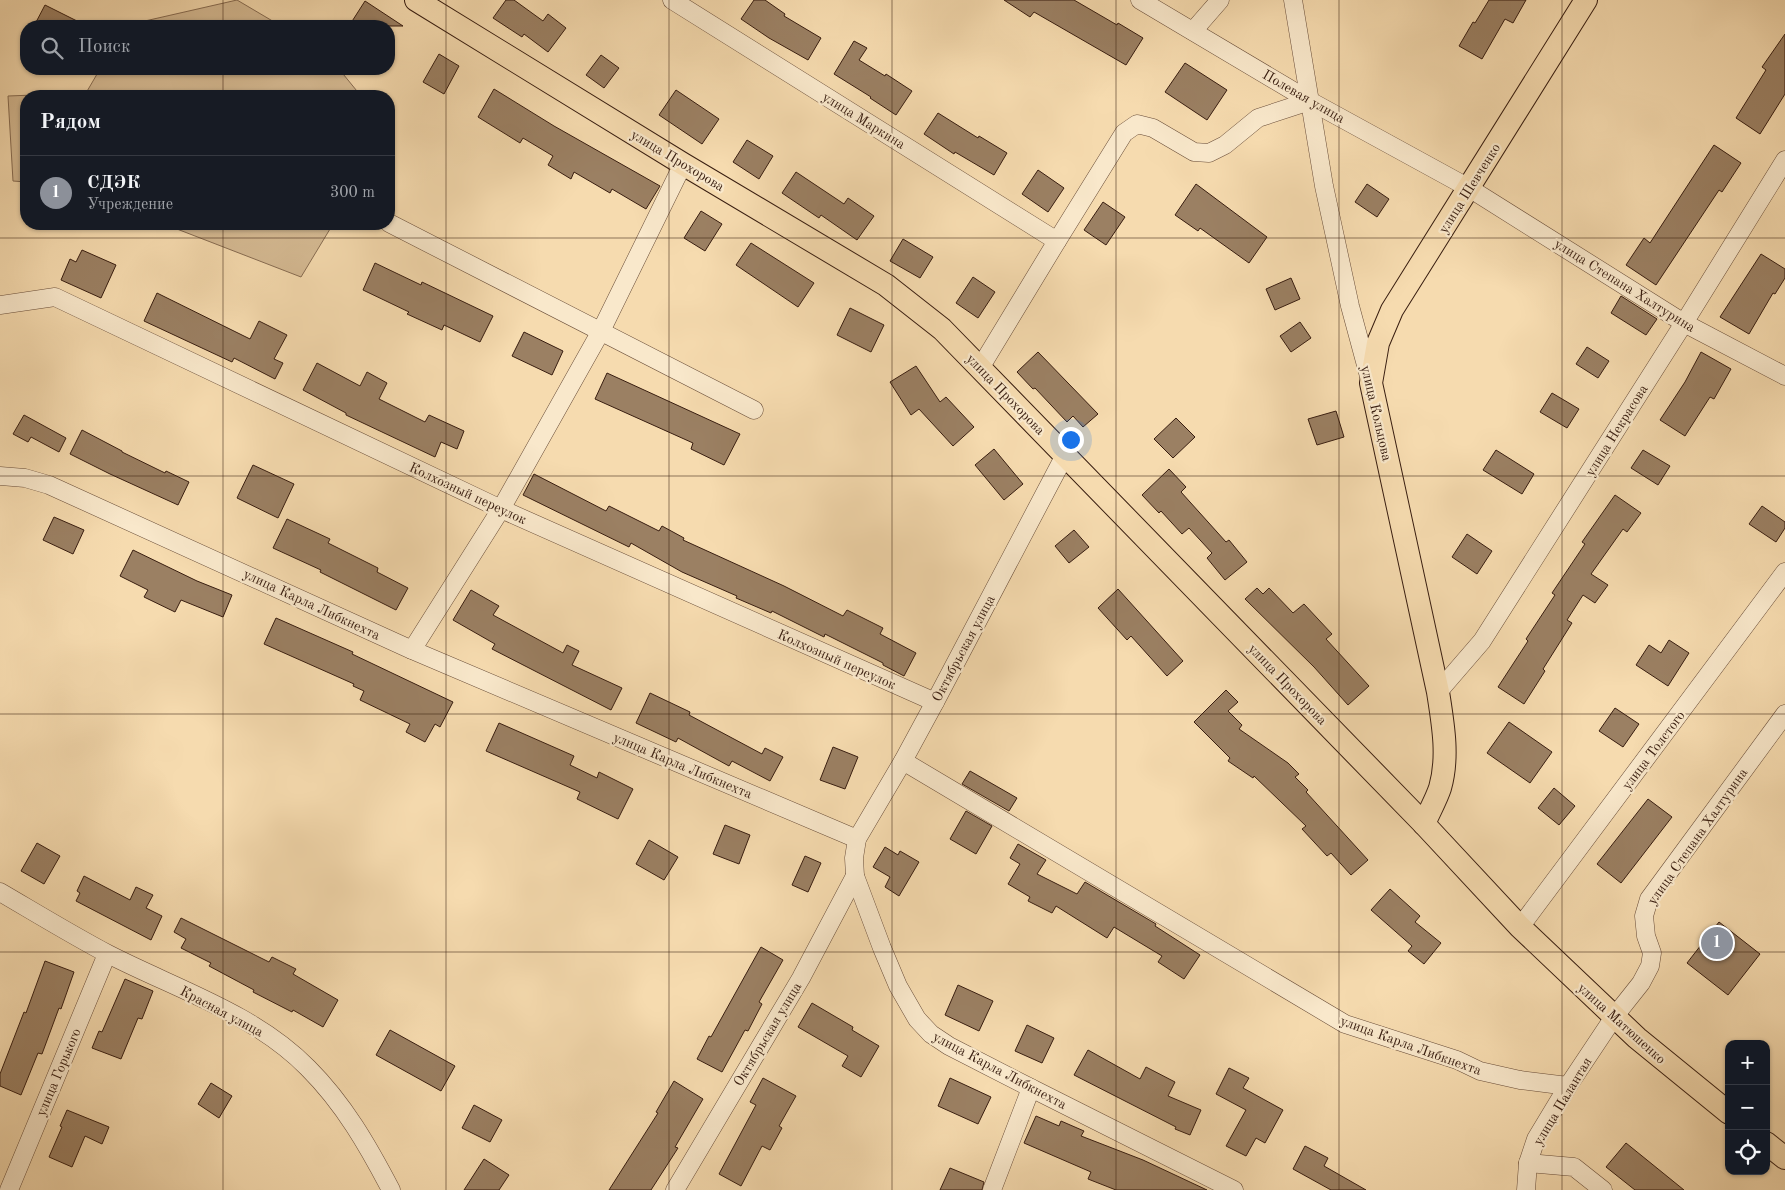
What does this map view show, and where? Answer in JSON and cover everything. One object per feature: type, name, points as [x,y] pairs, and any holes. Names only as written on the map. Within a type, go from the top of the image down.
[{"type":"main road","name":"улица Прохорова","points":[[416,0],[683,164],[886,285],[942,329],[1424,824],[1520,927]]},
{"type":"main road","name":"улица Шевченко","points":[[1371,383],[1378,343],[1392,310],[1586,0]]},
{"type":"main road","name":"улица Кольцова","points":[[1371,383],[1445,732],[1445,763],[1440,788],[1424,824]]},
{"type":"main road","name":"улица Матюшенко","points":[[1520,927],[1614,1017],[1663,1060],[1725,1110]]},
{"type":"main road","points":[[1770,1145],[1785,1158]]},
{"type":"street","name":"улица Маркина","points":[[672,0],[1057,241]]},
{"type":"street","name":"Полевая улица","points":[[1140,0],[1310,101],[1469,188]]},
{"type":"street","points":[[1193,31],[1220,0]]},
{"type":"street","name":"улица Кольцова","points":[[1293,0],[1324,186],[1348,297],[1371,383]]},
{"type":"street","points":[[980,368],[1124,133],[1137,124],[1153,128],[1194,152],[1209,153],[1225,146],[1258,118],[1310,101]]},
{"type":"street","name":"улица Некрасова","points":[[1438,692],[1482,641],[1785,160]]},
{"type":"street","points":[[412,650],[500,509],[601,331],[683,164]]},
{"type":"street","name":"улица Степана Халтурина","points":[[1469,188],[1684,323],[1785,376]]},
{"type":"street","points":[[395,225],[754,410]]},
{"type":"street","name":"Колхозный переулок","points":[[0,305],[55,298],[500,509],[935,702]]},
{"type":"street","name":"Октябрьская улица","points":[[857,839],[935,702],[1065,455]]},
{"type":"street","name":"улица Карла Либкнехта","points":[[0,476],[25,478],[49,485],[412,650],[857,839],[854,858],[855,876],[892,971],[907,1003],[917,1019],[931,1034],[949,1046],[1234,1190]]},
{"type":"street","name":"улица Толстого","points":[[1520,927],[1785,572]]},
{"type":"street","name":"улица Степана Халтурина","points":[[1614,1017],[1641,983],[1650,966],[1652,953],[1646,936],[1644,916],[1649,899],[1785,714]]},
{"type":"street","name":"улица Карла Либкнехта","points":[[903,761],[1345,1024],[1457,1060],[1480,1071],[1520,1080],[1568,1086]]},
{"type":"street","name":"Октябрьская улица","points":[[675,1190],[801,978],[855,876]]},
{"type":"street","name":"Красная улица","points":[[0,892],[107,954],[248,1022],[276,1040],[308,1068],[349,1116],[372,1153],[391,1190]]},
{"type":"street","name":"улица Горького","points":[[9,1190],[107,954]]},
{"type":"street","name":"улица Палантая","points":[[1526,1190],[1528,1163],[1536,1139],[1568,1086],[1614,1017]]},
{"type":"street","points":[[992,1190],[1031,1088]]},
{"type":"street","points":[[1528,1163],[1574,1167],[1603,1190]]},
{"type":"shaded area","points":[[237,0],[271,20],[149,20]]},
{"type":"shaded area","points":[[96,75],[344,75],[356,90],[88,90]]},
{"type":"shaded area","points":[[8,96],[20,96],[20,182],[13,181]]},
{"type":"shaded area","points":[[180,230],[329,230],[301,277]]},
{"type":"building","points":[[506,0],[514,0],[543,21],[548,14],[566,28],[548,52],[524,34],[522,37],[493,18]]},
{"type":"building","points":[[754,0],[765,0],[785,14],[784,16],[821,38],[808,60],[769,38],[741,19]]},
{"type":"building","points":[[1004,0],[1074,0],[1143,38],[1126,65],[1034,12],[1030,17]]},
{"type":"building","points":[[1489,0],[1526,0],[1513,23],[1505,19],[1482,59],[1459,46]]},
{"type":"building","points":[[365,1],[394,20],[353,20]]},
{"type":"building","points":[[45,5],[75,20],[37,20]]},
{"type":"building","points":[[395,21],[403,26],[395,26]]},
{"type":"building","points":[[1785,34],[1785,94],[1760,134],[1736,118],[1766,70],[1762,67]]},
{"type":"building","points":[[854,41],[867,48],[859,60],[885,76],[886,74],[912,91],[896,115],[834,74]]},
{"type":"building","points":[[439,54],[459,66],[444,94],[423,82]]},
{"type":"building","points":[[601,55],[619,68],[604,88],[586,75]]},
{"type":"building","points":[[1185,63],[1227,90],[1207,120],[1165,92]]},
{"type":"building","points":[[494,89],[554,126],[660,186],[646,209],[612,189],[610,193],[574,172],[571,179],[548,165],[553,156],[523,138],[520,143],[478,117]]},
{"type":"building","points":[[676,90],[719,119],[702,144],[659,115]]},
{"type":"building","points":[[938,113],[978,138],[979,136],[1007,153],[994,175],[955,152],[954,154],[924,134]]},
{"type":"building","points":[[747,140],[773,156],[759,179],[733,162]]},
{"type":"building","points":[[1714,145],[1741,163],[1722,192],[1719,190],[1656,285],[1626,265],[1644,238],[1650,243]]},
{"type":"building","points":[[1038,170],[1064,188],[1048,212],[1022,194]]},
{"type":"building","points":[[796,172],[844,204],[848,198],[874,216],[857,240],[821,215],[819,218],[782,193]]},
{"type":"building","points":[[1196,184],[1267,237],[1249,263],[1200,228],[1198,231],[1175,215]]},
{"type":"building","points":[[1367,184],[1389,199],[1377,217],[1355,202]]},
{"type":"building","points":[[1103,202],[1125,217],[1106,245],[1084,230]]},
{"type":"building","points":[[701,211],[722,224],[705,251],[684,238]]},
{"type":"building","points":[[903,239],[933,257],[920,278],[890,261]]},
{"type":"building","points":[[751,243],[814,283],[798,307],[736,265]]},
{"type":"building","points":[[82,250],[116,265],[101,298],[61,280],[70,259],[76,262]]},
{"type":"building","points":[[1761,254],[1785,269],[1785,278],[1775,294],[1773,293],[1749,334],[1720,317]]},
{"type":"building","points":[[375,263],[421,285],[422,282],[493,316],[480,342],[444,325],[442,330],[407,314],[409,312],[363,290]]},
{"type":"building","points":[[973,277],[995,292],[978,318],[956,303]]},
{"type":"building","points":[[1291,278],[1300,299],[1275,310],[1266,289]]},
{"type":"building","points":[[157,293],[250,339],[259,321],[287,335],[274,359],[283,363],[275,379],[234,358],[232,362],[144,321]]},
{"type":"building","points":[[1621,296],[1657,319],[1646,335],[1611,313]]},
{"type":"building","points":[[850,308],[884,325],[871,352],[837,335]]},
{"type":"building","points":[[1300,322],[1311,338],[1291,352],[1280,336]]},
{"type":"building","points":[[524,332],[563,351],[552,375],[512,356]]},
{"type":"building","points":[[1587,347],[1609,361],[1598,378],[1576,364]]},
{"type":"building","points":[[1038,352],[1098,414],[1083,427],[1073,416],[1067,422],[1017,372]]},
{"type":"building","points":[[1701,352],[1731,369],[1714,399],[1710,397],[1685,436],[1660,420],[1685,382]]},
{"type":"building","points":[[317,363],[360,386],[367,372],[387,383],[379,399],[425,422],[429,415],[464,431],[457,449],[441,442],[435,457],[346,415],[346,413],[303,390]]},
{"type":"building","points":[[916,366],[940,402],[946,397],[974,427],[953,446],[919,409],[911,415],[890,382]]},
{"type":"building","points":[[607,373],[740,434],[724,465],[691,449],[693,443],[595,399]]},
{"type":"building","points":[[1552,393],[1579,409],[1567,428],[1540,412]]},
{"type":"building","points":[[1336,411],[1344,437],[1317,445],[1308,419]]},
{"type":"building","points":[[24,415],[66,438],[59,452],[31,437],[28,442],[13,434]]},
{"type":"building","points":[[1176,418],[1195,437],[1173,458],[1154,439]]},
{"type":"building","points":[[82,430],[165,473],[166,471],[189,482],[178,505],[70,454]]},
{"type":"building","points":[[994,449],[1023,484],[1004,500],[975,465]]},
{"type":"building","points":[[1496,450],[1534,474],[1522,494],[1483,470]]},
{"type":"building","points":[[1643,450],[1670,466],[1658,485],[1631,468]]},
{"type":"building","points":[[253,465],[294,484],[278,518],[237,498]]},
{"type":"building","points":[[1169,469],[1186,487],[1181,492],[1226,542],[1229,540],[1247,562],[1225,580],[1207,558],[1212,553],[1189,528],[1182,534],[1161,511],[1159,513],[1142,495]]},
{"type":"building","points":[[534,474],[606,511],[609,506],[659,531],[662,526],[684,538],[683,540],[784,586],[843,616],[847,610],[883,628],[880,634],[916,653],[904,676],[883,665],[883,663],[825,634],[824,637],[772,611],[771,613],[736,598],[737,596],[682,572],[631,543],[629,547],[523,495]]},
{"type":"building","points":[[1615,495],[1641,513],[1627,532],[1623,529],[1591,574],[1608,585],[1595,603],[1583,595],[1567,620],[1572,623],[1524,704],[1498,687],[1555,595],[1552,593],[1585,544],[1582,542]]},
{"type":"building","points":[[1762,506],[1785,522],[1785,528],[1776,542],[1749,524]]},
{"type":"building","points":[[54,517],[84,530],[73,554],[43,540]]},
{"type":"building","points":[[287,519],[330,539],[328,543],[378,568],[377,572],[408,588],[396,610],[320,572],[321,570],[273,548]]},
{"type":"building","points":[[1074,530],[1089,547],[1069,563],[1055,546]]},
{"type":"building","points":[[1467,534],[1492,551],[1477,574],[1452,557]]},
{"type":"building","points":[[133,550],[197,581],[232,595],[223,617],[181,600],[175,612],[144,597],[148,590],[120,576]]},
{"type":"building","points":[[1257,588],[1263,594],[1269,588],[1293,613],[1304,604],[1332,634],[1326,639],[1369,686],[1348,705],[1314,667],[1245,599]]},
{"type":"building","points":[[1118,589],[1183,661],[1167,676],[1131,636],[1127,640],[1098,608]]},
{"type":"building","points":[[471,590],[499,606],[493,615],[563,653],[567,645],[579,651],[572,665],[622,688],[611,710],[492,649],[495,644],[453,620]]},
{"type":"building","points":[[276,618],[353,652],[352,654],[453,702],[440,727],[435,724],[425,742],[406,732],[410,724],[360,700],[364,691],[353,686],[354,684],[264,644]]},
{"type":"building","points":[[1669,640],[1689,653],[1668,686],[1636,665],[1649,645],[1661,653]]},
{"type":"building","points":[[1226,690],[1238,702],[1228,711],[1242,725],[1239,729],[1288,763],[1299,774],[1295,777],[1308,790],[1306,792],[1368,860],[1351,875],[1331,853],[1327,856],[1302,829],[1306,826],[1254,776],[1253,778],[1228,761],[1230,758],[1194,722]]},
{"type":"building","points":[[650,693],[690,712],[689,715],[762,754],[765,748],[783,757],[770,781],[732,761],[729,766],[678,738],[676,742],[636,723]]},
{"type":"building","points":[[1615,708],[1639,724],[1623,747],[1599,731]]},
{"type":"building","points":[[1509,722],[1552,752],[1530,783],[1487,753]]},
{"type":"building","points":[[499,723],[574,756],[570,765],[597,778],[599,772],[633,789],[618,819],[577,799],[580,792],[486,751]]},
{"type":"building","points":[[833,747],[858,757],[845,789],[820,780]]},
{"type":"building","points":[[970,771],[1017,798],[1009,811],[962,784]]},
{"type":"building","points":[[1554,788],[1575,806],[1559,825],[1538,808]]},
{"type":"building","points":[[1648,799],[1672,817],[1621,883],[1597,864]]},
{"type":"building","points":[[966,811],[992,826],[976,854],[950,839]]},
{"type":"building","points":[[725,825],[750,835],[739,864],[713,854]]},
{"type":"building","points":[[649,840],[678,857],[664,880],[636,864]]},
{"type":"building","points":[[37,843],[60,856],[44,884],[21,871]]},
{"type":"building","points":[[1018,844],[1046,860],[1037,874],[1077,894],[1085,882],[1156,924],[1155,926],[1200,955],[1184,979],[1158,962],[1162,956],[1114,927],[1107,938],[1056,906],[1052,913],[1028,901],[1030,897],[1008,884],[1020,864],[1010,858]]},
{"type":"building","points":[[885,847],[898,855],[900,851],[919,862],[899,896],[885,887],[890,877],[873,867]]},
{"type":"building","points":[[805,856],[821,863],[808,892],[792,885]]},
{"type":"building","points":[[84,876],[130,900],[136,887],[153,895],[146,908],[162,916],[151,940],[76,901],[80,893],[77,891]]},
{"type":"building","points":[[1390,889],[1420,916],[1415,922],[1441,943],[1424,964],[1408,951],[1412,946],[1371,910]]},
{"type":"building","points":[[181,918],[269,962],[272,957],[296,969],[293,974],[338,1000],[323,1027],[293,1010],[292,1012],[253,992],[254,990],[209,966],[211,963],[181,948],[186,939],[174,932]]},
{"type":"building","points":[[1719,922],[1760,954],[1728,995],[1687,963]]},
{"type":"building","points":[[761,947],[783,960],[759,1002],[762,1004],[748,1031],[745,1030],[722,1072],[697,1059]]},
{"type":"building","points":[[45,961],[74,972],[42,1054],[38,1053],[21,1095],[0,1086],[0,1074],[24,1012],[26,1013]]},
{"type":"building","points":[[125,979],[153,991],[142,1019],[138,1018],[121,1059],[92,1048],[99,1031],[102,1032]]},
{"type":"building","points":[[958,985],[993,1001],[979,1031],[945,1015]]},
{"type":"building","points":[[812,1003],[853,1027],[852,1030],[879,1046],[861,1077],[842,1066],[848,1056],[798,1027]]},
{"type":"building","points":[[1027,1025],[1054,1038],[1042,1063],[1015,1051]]},
{"type":"building","points":[[390,1030],[455,1066],[441,1091],[376,1055]]},
{"type":"building","points":[[1088,1050],[1140,1079],[1146,1067],[1175,1082],[1168,1096],[1201,1110],[1190,1135],[1175,1129],[1176,1127],[1074,1075]]},
{"type":"building","points":[[1229,1068],[1249,1078],[1243,1088],[1283,1110],[1265,1143],[1256,1138],[1246,1156],[1226,1146],[1246,1110],[1216,1094]]},
{"type":"building","points":[[763,1078],[796,1096],[779,1126],[782,1128],[770,1150],[762,1146],[741,1186],[719,1174],[756,1105],[750,1102]]},
{"type":"building","points":[[950,1078],[991,1097],[978,1124],[938,1106]]},
{"type":"building","points":[[674,1081],[703,1099],[675,1147],[678,1148],[651,1190],[609,1190],[658,1113],[656,1112]]},
{"type":"building","points":[[211,1083],[232,1096],[219,1118],[198,1104]]},
{"type":"building","points":[[474,1105],[502,1120],[490,1142],[462,1128]]},
{"type":"building","points":[[67,1110],[109,1127],[102,1144],[85,1136],[72,1167],[49,1157]]},
{"type":"building","points":[[1036,1116],[1059,1126],[1061,1121],[1084,1131],[1081,1136],[1143,1160],[1207,1190],[1116,1190],[1088,1179],[1091,1172],[1024,1143]]},
{"type":"building","points":[[1626,1143],[1684,1190],[1635,1190],[1606,1167]]},
{"type":"building","points":[[1305,1146],[1328,1158],[1324,1166],[1366,1190],[1331,1190],[1293,1169]]},
{"type":"building","points":[[484,1159],[509,1175],[499,1190],[464,1190]]},
{"type":"building","points":[[950,1168],[984,1182],[982,1190],[940,1190]]},
{"type":"place","name":"СДЭК","points":[[1717,943]]}]
